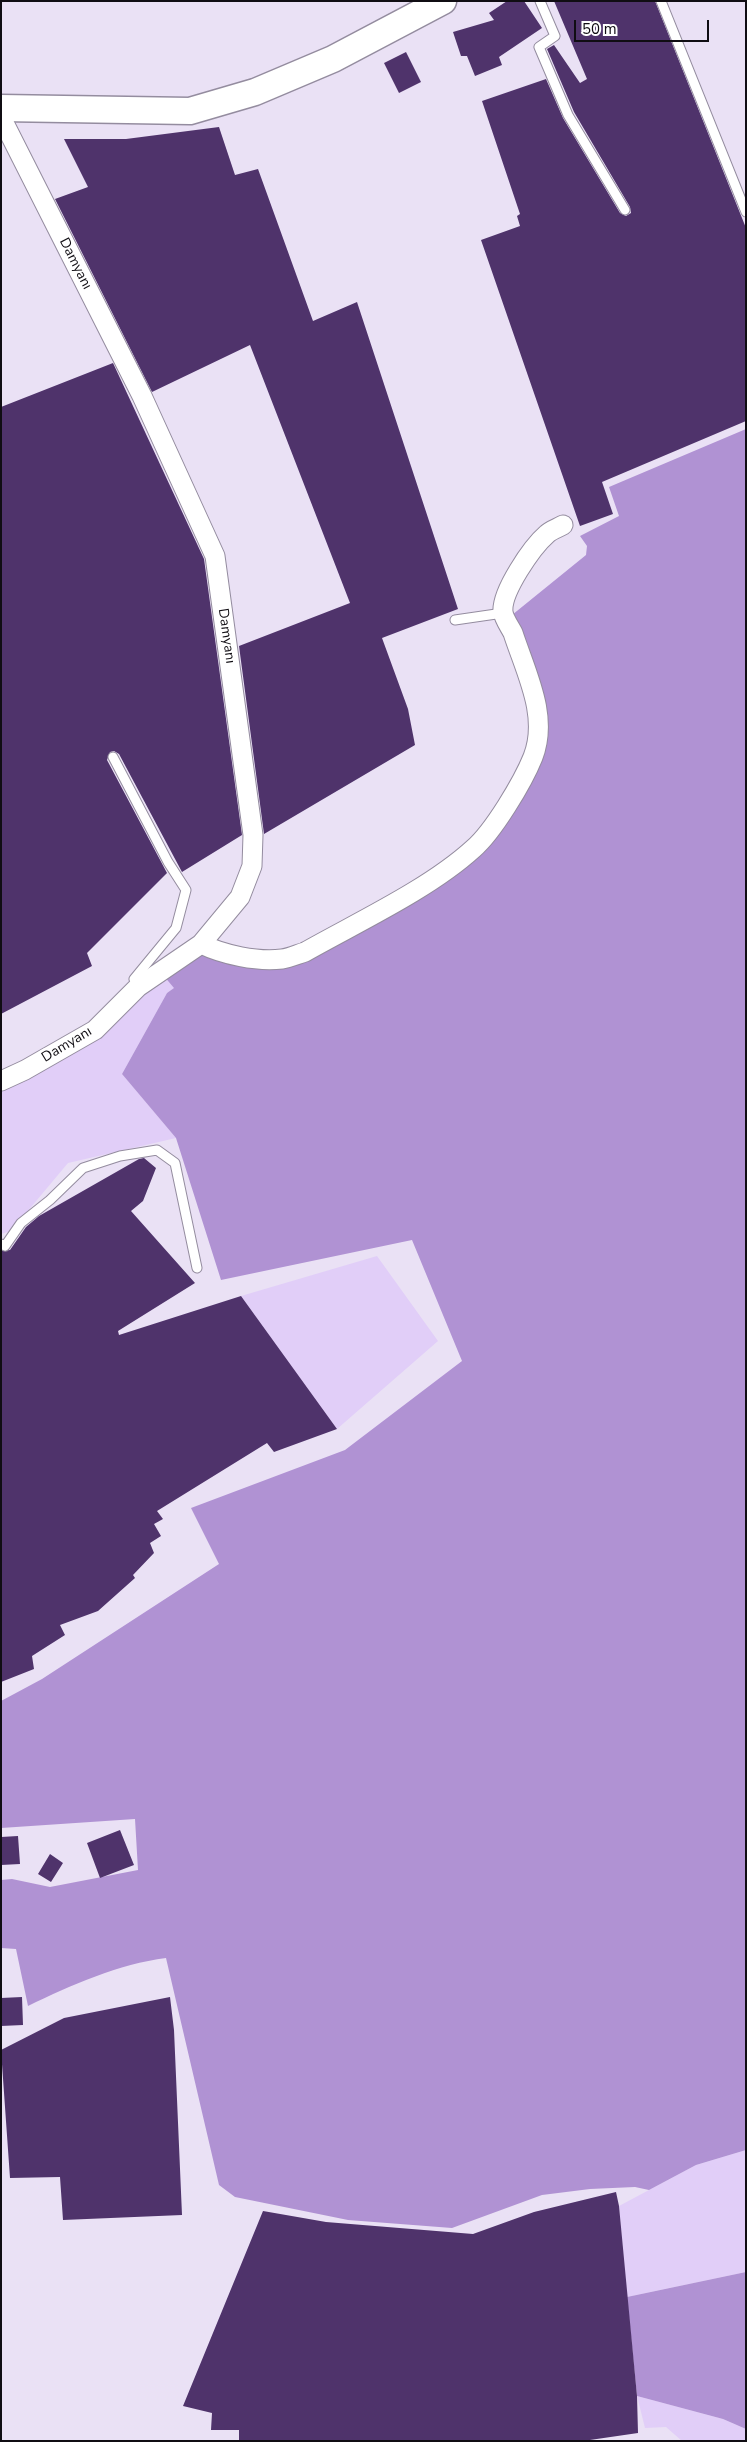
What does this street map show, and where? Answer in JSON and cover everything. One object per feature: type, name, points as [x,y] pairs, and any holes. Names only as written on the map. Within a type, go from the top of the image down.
[{"type":"street","points":[[1,108],[190,111],[254,92],[333,59],[443,1]]},
{"type":"street","name":"Damyanı","points":[[1,117],[142,396],[215,556],[252,843],[252,866],[240,897],[201,944],[138,987],[94,1030],[25,1070],[1,1081]]},
{"type":"street","points":[[201,944],[211,949],[262,960],[284,959],[305,952],[438,876],[475,848],[504,809],[532,758],[539,736],[539,717],[534,695],[503,612],[507,596],[526,558],[547,533],[564,525]]},
{"type":"lane","points":[[540,1],[555,36],[539,48],[568,115],[625,210]]},
{"type":"lane","points":[[661,1],[746,212]]},
{"type":"lane","points":[[455,620],[503,612]]},
{"type":"lane","points":[[113,757],[168,862],[186,890],[176,928],[134,979],[138,987]]},
{"type":"lane","points":[[1,1244],[6,1246],[21,1223],[50,1200],[83,1168],[120,1156],[156,1150],[175,1163],[197,1268]]},
{"type":"shaded area","points":[[746,429],[746,2150],[696,2165],[649,2190],[635,2187],[590,2189],[542,2195],[452,2228],[348,2220],[235,2197],[219,2185],[166,1958],[131,1965],[95,1976],[28,2006],[16,1949],[1,1948],[1,1880],[12,1879],[50,1887],[138,1870],[135,1819],[1,1828],[1,1701],[42,1679],[219,1564],[191,1508],[345,1450],[462,1361],[412,1240],[221,1280],[176,1138],[122,1074],[167,993],[174,988],[163,975],[200,953],[262,965],[440,880],[537,759],[512,615],[586,555],[587,546],[580,536],[619,516],[609,487]]},
{"type":"shaded area","points":[[163,975],[175,988],[167,993],[122,1074],[176,1138],[68,1163],[11,1231],[1,1234],[1,1086]]},
{"type":"shaded area","points":[[377,1256],[438,1341],[337,1429],[241,1296]]},
{"type":"shaded area","points":[[746,2150],[746,2272],[627,2297],[619,2206],[696,2165]]},
{"type":"shaded area","points":[[746,2272],[746,2429],[723,2419],[637,2396],[627,2297]]},
{"type":"shaded area","points":[[637,2396],[723,2419],[746,2429],[746,2441],[682,2441],[666,2427],[645,2428]]},
{"type":"building","points":[[507,1],[524,1],[542,28],[499,57],[502,65],[475,76],[467,56],[461,56],[453,32],[494,20],[489,13]]},
{"type":"building","points":[[554,1],[655,1],[746,228],[746,421],[602,482],[613,514],[580,526],[481,240],[520,226],[517,216],[520,214],[482,101],[546,79],[563,118],[620,213],[626,216],[631,213],[630,207],[574,112],[547,49],[554,45],[580,83],[587,79]]},
{"type":"building","points":[[406,52],[421,82],[399,93],[384,63]]},
{"type":"building","points":[[219,127],[235,175],[258,169],[313,321],[357,302],[458,609],[382,638],[408,709],[415,745],[264,834],[239,646],[350,603],[250,345],[152,392],[55,199],[88,187],[64,139],[126,139]]},
{"type":"building","points":[[113,363],[204,559],[242,835],[182,872],[119,754],[114,751],[110,752],[107,760],[167,873],[87,953],[92,966],[1,1014],[1,407]]},
{"type":"building","points":[[144,1158],[156,1168],[143,1201],[131,1211],[195,1283],[118,1331],[119,1335],[241,1296],[337,1429],[274,1452],[267,1443],[157,1511],[163,1519],[154,1524],[161,1536],[150,1543],[154,1553],[133,1575],[135,1578],[98,1611],[60,1625],[65,1635],[32,1656],[34,1669],[1,1682],[1,1251],[10,1250],[26,1227],[39,1216],[139,1159]]},
{"type":"building","points":[[120,1830],[134,1865],[100,1878],[87,1843]]},
{"type":"building","points":[[18,1836],[20,1864],[1,1865],[1,1837]]},
{"type":"building","points":[[50,1854],[63,1863],[51,1882],[38,1874]]},
{"type":"building","points":[[22,1997],[23,2025],[1,2026],[1,1998]]},
{"type":"building","points":[[170,1997],[174,2030],[182,2215],[63,2220],[60,2177],[10,2178],[1,2050],[64,2018]]},
{"type":"building","points":[[616,2192],[619,2206],[637,2396],[638,2433],[583,2441],[239,2441],[239,2430],[211,2430],[212,2413],[183,2406],[263,2211],[326,2222],[473,2234],[534,2212]]}]
